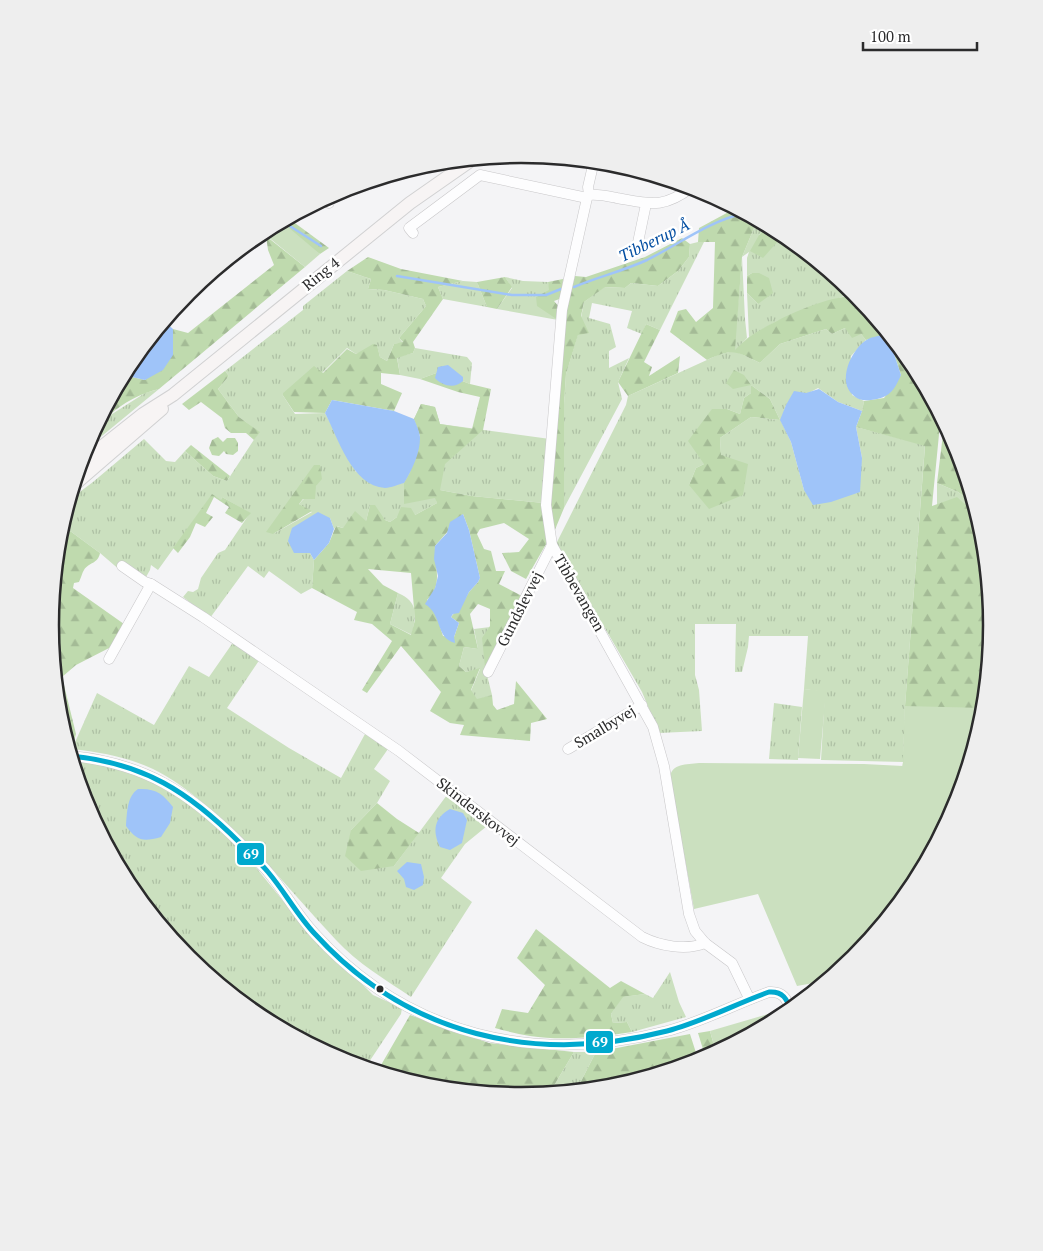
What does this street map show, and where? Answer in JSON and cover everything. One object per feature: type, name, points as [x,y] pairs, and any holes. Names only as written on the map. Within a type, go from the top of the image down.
[{"type":"main road","name":"Ring 4","points":[[91,455],[143,414],[173,395],[403,209],[462,167]]},
{"type":"main road","name":"Ring 4","points":[[83,477],[157,414],[173,395]]},
{"type":"street","name":"Tibbevangen","points":[[592,169],[588,197],[562,310],[546,505],[552,545],[654,727],[664,766],[689,914],[695,931],[705,943]]},
{"type":"street","points":[[413,233],[409,228],[480,176],[588,197],[598,194],[646,204],[663,203],[677,198],[684,192]]},
{"type":"street","points":[[636,252],[646,204]]},
{"type":"street","name":"Gundslevvej","points":[[488,672],[552,545]]},
{"type":"street","name":"Skinderskovvej","points":[[122,566],[203,617],[399,751],[642,938],[670,946],[698,946],[705,943]]},
{"type":"street","points":[[109,659],[151,584]]},
{"type":"street","name":"Smalbyvej","points":[[568,749],[642,705]]},
{"type":"street","points":[[78,757],[109,761],[140,771],[167,784],[198,806],[228,831],[268,871],[314,933],[347,966],[378,989],[408,1006],[455,1028],[489,1038],[524,1043],[553,1045],[607,1044],[669,1031],[769,992],[780,993],[789,1003]]},
{"type":"street","points":[[705,943],[732,963],[750,998]]},
{"type":"green space","points":[[729,212],[755,227],[742,257],[735,350],[749,337],[772,323],[802,309],[846,296],[882,336],[866,340],[861,334],[852,338],[845,328],[832,334],[826,329],[780,344],[760,363],[734,352],[707,360],[670,332],[678,311],[686,309],[696,322],[713,308],[715,242],[698,242],[699,228]]},
{"type":"green space","points":[[294,223],[329,248],[320,254],[283,229]]},
{"type":"green space","points":[[287,227],[320,254],[305,267],[269,238]]},
{"type":"green space","points":[[755,227],[763,231],[759,235],[779,241],[803,258],[846,295],[777,321],[749,337],[747,293],[758,304],[752,273],[747,276],[749,252],[742,257]]},
{"type":"green space","points":[[763,231],[778,241],[763,258],[750,251]]},
{"type":"green space","points":[[269,238],[305,267],[159,389],[139,396],[120,406],[107,420],[132,377],[145,380],[173,354],[173,329],[188,333],[274,265],[268,250],[266,239]]},
{"type":"green space","points":[[682,238],[690,244],[689,257],[678,271],[658,286],[631,283],[625,288],[605,287],[584,302],[581,316],[589,333],[578,335],[566,374],[564,404],[564,508],[554,532],[549,505],[565,311],[575,276],[586,277],[645,257]]},
{"type":"green space","points":[[704,242],[660,330],[646,324],[642,334],[627,328],[632,311],[592,303],[589,318],[610,324],[616,347],[609,351],[609,368],[629,358],[618,382],[622,399],[564,508],[564,404],[566,374],[578,334],[584,302],[604,287],[625,288],[631,283],[658,286],[678,271],[689,257],[690,244]]},
{"type":"green space","points":[[368,257],[401,269],[463,281],[438,287],[443,299],[413,342],[415,348],[413,353],[397,358],[400,375],[381,373],[381,384],[402,393],[394,411],[332,400],[325,413],[294,412],[282,394],[314,366],[323,373],[347,349],[356,354],[373,344],[377,345],[380,357],[387,361],[394,344],[403,342],[399,338],[426,306],[423,299],[384,290],[368,289],[371,279],[347,271]]},
{"type":"green space","points":[[742,257],[747,338],[735,351],[760,363],[780,344],[826,329],[832,334],[845,328],[861,334],[866,340],[851,356],[852,395],[864,401],[862,411],[838,402],[818,388],[786,405],[781,421],[791,442],[804,490],[862,458],[856,427],[925,445],[905,706],[903,762],[821,760],[825,692],[804,689],[808,636],[749,636],[742,672],[735,672],[736,624],[695,624],[695,675],[699,690],[702,731],[659,733],[642,692],[556,544],[626,405],[628,396],[720,354],[734,351]],"holes":[[[751,385],[770,399],[780,420],[751,417],[720,438],[721,455],[689,485],[696,468],[704,464],[727,409],[740,414],[744,398],[751,393]]]},
{"type":"green space","points":[[347,271],[371,279],[368,289],[384,290],[423,299],[426,306],[399,338],[403,343],[394,344],[387,361],[380,357],[377,346],[356,354],[347,348],[322,373],[282,394],[295,414],[325,413],[356,472],[420,436],[414,419],[421,404],[435,407],[440,424],[550,439],[544,503],[472,496],[440,490],[436,498],[437,503],[415,515],[397,517],[390,522],[385,520],[370,505],[366,521],[343,528],[337,526],[334,529],[330,518],[310,553],[314,560],[312,588],[301,594],[269,571],[264,578],[248,566],[210,618],[183,597],[188,591],[193,592],[198,589],[201,578],[218,553],[225,550],[250,513],[222,497],[221,501],[212,495],[158,570],[151,565],[146,577],[121,571],[69,530],[79,493],[144,439],[166,461],[175,462],[185,451],[213,476],[227,481],[259,432],[239,417],[218,389],[229,376],[225,371],[303,310],[303,306]],"holes":[[[320,465],[316,486],[299,504],[312,512],[273,534]]]},
{"type":"green space","points":[[752,273],[759,273],[769,278],[773,293],[758,304],[747,293],[747,276]]},
{"type":"green space","points":[[505,277],[523,281],[548,282],[558,320],[497,309],[512,288]]},
{"type":"green space","points":[[505,277],[512,287],[497,309],[487,307],[477,282]]},
{"type":"green space","points":[[563,279],[562,298],[554,301],[560,308],[558,320],[537,306],[536,297],[549,290],[548,282]]},
{"type":"green space","points":[[463,281],[477,282],[487,307],[443,299],[438,287]]},
{"type":"green space","points":[[646,324],[660,330],[644,362],[652,367],[649,376],[680,356],[678,373],[628,396],[618,382]]},
{"type":"green space","points":[[415,348],[467,357],[472,363],[470,384],[439,372],[420,379],[400,375],[397,357],[413,353]]},
{"type":"green space","points":[[896,353],[906,368],[940,427],[932,506],[957,497],[968,507],[980,565],[984,625],[980,682],[971,733],[894,819],[903,762],[905,706],[925,446],[856,427],[864,401],[884,398],[901,375],[894,354]]},
{"type":"green space","points":[[734,370],[744,375],[751,385],[733,389],[726,383]]},
{"type":"green space","points":[[225,371],[229,376],[218,389],[239,417],[260,432],[254,440],[246,433],[231,433],[225,428],[222,418],[201,402],[189,410],[182,404]]},
{"type":"green space","points":[[439,372],[470,384],[491,389],[483,430],[445,464],[440,490],[472,496],[544,503],[549,539],[526,579],[511,571],[502,553],[519,552],[529,539],[504,523],[480,529],[477,534],[484,549],[491,551],[496,571],[505,571],[499,584],[522,596],[485,667],[482,638],[490,626],[490,609],[478,604],[470,614],[478,649],[464,647],[459,666],[466,672],[480,668],[471,690],[477,699],[492,695],[493,705],[497,710],[514,704],[516,681],[547,719],[531,723],[530,741],[460,735],[464,725],[450,723],[430,711],[441,692],[401,646],[367,693],[362,690],[392,641],[372,624],[354,620],[357,612],[312,588],[314,560],[329,543],[336,526],[343,528],[355,511],[366,521],[370,505],[375,505],[385,520],[390,522],[397,517],[401,507],[411,508],[415,515],[437,503],[435,498],[404,504],[404,483],[410,473],[420,436],[414,419],[421,404],[435,407],[440,424],[472,429],[480,397],[458,392],[420,379]],"holes":[[[463,514],[469,530],[480,578],[451,617],[459,623],[454,637],[443,636],[436,614],[427,600],[432,594],[437,581],[435,546]],[[368,569],[411,573],[415,620],[411,635],[390,624],[398,593],[383,585]]]},
{"type":"green space","points":[[751,385],[770,399],[780,420],[751,417],[720,438],[721,455],[748,464],[743,495],[709,509],[689,485],[696,468],[704,464],[688,441],[712,409],[727,409],[740,414],[744,398],[751,393]]},
{"type":"green space","points":[[159,389],[98,439],[109,416],[145,393]]},
{"type":"green space","points":[[943,434],[960,477],[966,498],[937,483]]},
{"type":"green space","points":[[218,437],[223,442],[227,438],[235,438],[238,443],[238,451],[233,455],[226,454],[224,451],[219,456],[212,455],[209,448],[212,440]]},
{"type":"green space","points":[[191,445],[230,476],[227,481],[213,476],[185,451]]},
{"type":"green space","points":[[314,465],[320,465],[322,479],[316,486],[315,499],[303,499],[299,504],[312,511],[273,534],[266,532]]},
{"type":"green space","points":[[937,483],[966,498],[968,508],[957,498],[937,505]]},
{"type":"green space","points":[[212,494],[221,500],[222,497],[251,513],[242,523],[225,513],[229,507],[214,497],[206,513],[213,517],[205,527],[196,523],[190,537],[178,553],[173,548]]},
{"type":"green space","points":[[69,530],[100,553],[99,557],[84,570],[79,582],[74,583],[73,588],[124,624],[111,647],[76,665],[62,677],[59,625],[60,595]]},
{"type":"green space","points":[[398,593],[413,605],[415,615],[412,635],[390,624]]},
{"type":"green space","points":[[490,627],[485,667],[492,695],[477,700],[471,691],[480,669],[466,672],[459,666],[464,647],[478,649],[474,629]]},
{"type":"green space","points":[[234,641],[260,659],[227,708],[289,748],[341,778],[365,734],[388,749],[374,769],[390,781],[377,803],[351,830],[394,866],[447,795],[487,826],[465,844],[441,878],[472,902],[411,997],[372,971],[344,948],[239,835],[197,798],[173,780],[133,761],[103,753],[76,750],[75,743],[97,693],[154,725],[189,666],[209,677]]},
{"type":"green space","points":[[62,678],[76,734],[74,741]]},
{"type":"green space","points":[[804,689],[826,691],[820,759],[798,758]]},
{"type":"green space","points":[[774,703],[802,707],[798,760],[769,759]]},
{"type":"green space","points":[[905,706],[976,708],[960,774],[937,830],[922,857],[889,907],[869,931],[849,953],[815,983],[797,986],[758,894],[694,909],[670,777],[674,769],[680,765],[699,763],[903,766]]},
{"type":"green space","points":[[79,760],[89,761],[142,776],[191,805],[227,835],[331,957],[373,995],[402,1008],[401,1014],[369,1062],[317,1041],[264,1010],[240,993],[194,953],[154,907],[137,883],[106,830],[94,803]]},
{"type":"green space","points":[[377,803],[419,833],[394,866],[361,871],[345,856],[351,830]]},
{"type":"green space","points":[[536,929],[610,988],[621,981],[645,994],[623,997],[611,1014],[613,1023],[627,1022],[632,1032],[594,1037],[555,1038],[530,1036],[495,1028],[502,1009],[528,1013],[545,985],[517,958]]},
{"type":"green space","points":[[670,972],[679,1002],[686,1017],[632,1032],[627,1022],[613,1023],[611,1014],[622,997],[645,994],[653,998]]},
{"type":"green space","points":[[775,1012],[775,1012],[714,1046],[710,1031]]},
{"type":"green space","points":[[410,1015],[489,1043],[574,1052],[552,1087],[491,1087],[461,1084],[431,1079],[380,1066]]},
{"type":"green space","points":[[710,1031],[714,1046],[704,1051],[698,1033]]},
{"type":"green space","points":[[690,1034],[696,1054],[641,1072],[580,1084],[596,1052]]},
{"type":"green space","points":[[574,1052],[596,1052],[580,1084],[553,1087]]},
{"type":"water","points":[[169,326],[173,329],[173,355],[163,370],[145,380],[132,377]]},
{"type":"water","points":[[882,336],[889,344],[896,353],[894,354],[901,375],[890,393],[882,398],[864,400],[853,395],[848,389],[846,374],[855,352],[865,341]]},
{"type":"water","points":[[448,365],[463,377],[463,381],[449,386],[435,378],[438,367]]},
{"type":"water","points":[[819,389],[838,402],[862,411],[856,427],[862,458],[860,492],[831,502],[813,505],[804,490],[791,442],[780,420],[794,391],[806,393]]},
{"type":"water","points":[[332,400],[394,411],[414,419],[419,433],[420,444],[415,461],[404,483],[385,488],[373,485],[355,470],[341,447],[325,413]]},
{"type":"water","points":[[318,512],[330,518],[334,529],[329,543],[314,560],[310,553],[294,553],[288,541],[292,528]]},
{"type":"water","points":[[463,514],[469,530],[480,578],[469,592],[459,613],[453,614],[451,617],[459,623],[454,637],[455,643],[444,636],[434,614],[425,604],[435,588],[438,576],[434,559],[435,546],[447,533],[450,522]]},
{"type":"water","points":[[138,789],[158,793],[173,807],[170,823],[161,837],[149,840],[141,839],[134,835],[126,826],[130,800]]},
{"type":"water","points":[[450,809],[463,813],[467,820],[462,843],[450,850],[440,847],[435,830],[441,816]]},
{"type":"water","points":[[407,862],[421,864],[424,877],[423,885],[414,890],[406,887],[404,879],[397,871]]},
{"type":"waterway","name":"Tibberup Å","points":[[574,287],[647,260],[719,221],[736,216]]},
{"type":"waterway","name":"Tibberup Å","points":[[289,226],[321,246]]},
{"type":"waterway","name":"Tibberup Å","points":[[397,276],[512,295],[546,295],[561,289]]},
{"type":"transit line","name":"69","points":[[78,757],[121,765],[164,783],[183,795],[221,825],[262,865],[309,927],[351,969],[391,997],[432,1018],[476,1034],[522,1042],[569,1045],[618,1041],[667,1031],[693,1023],[769,992],[781,994],[788,1003]]}]
